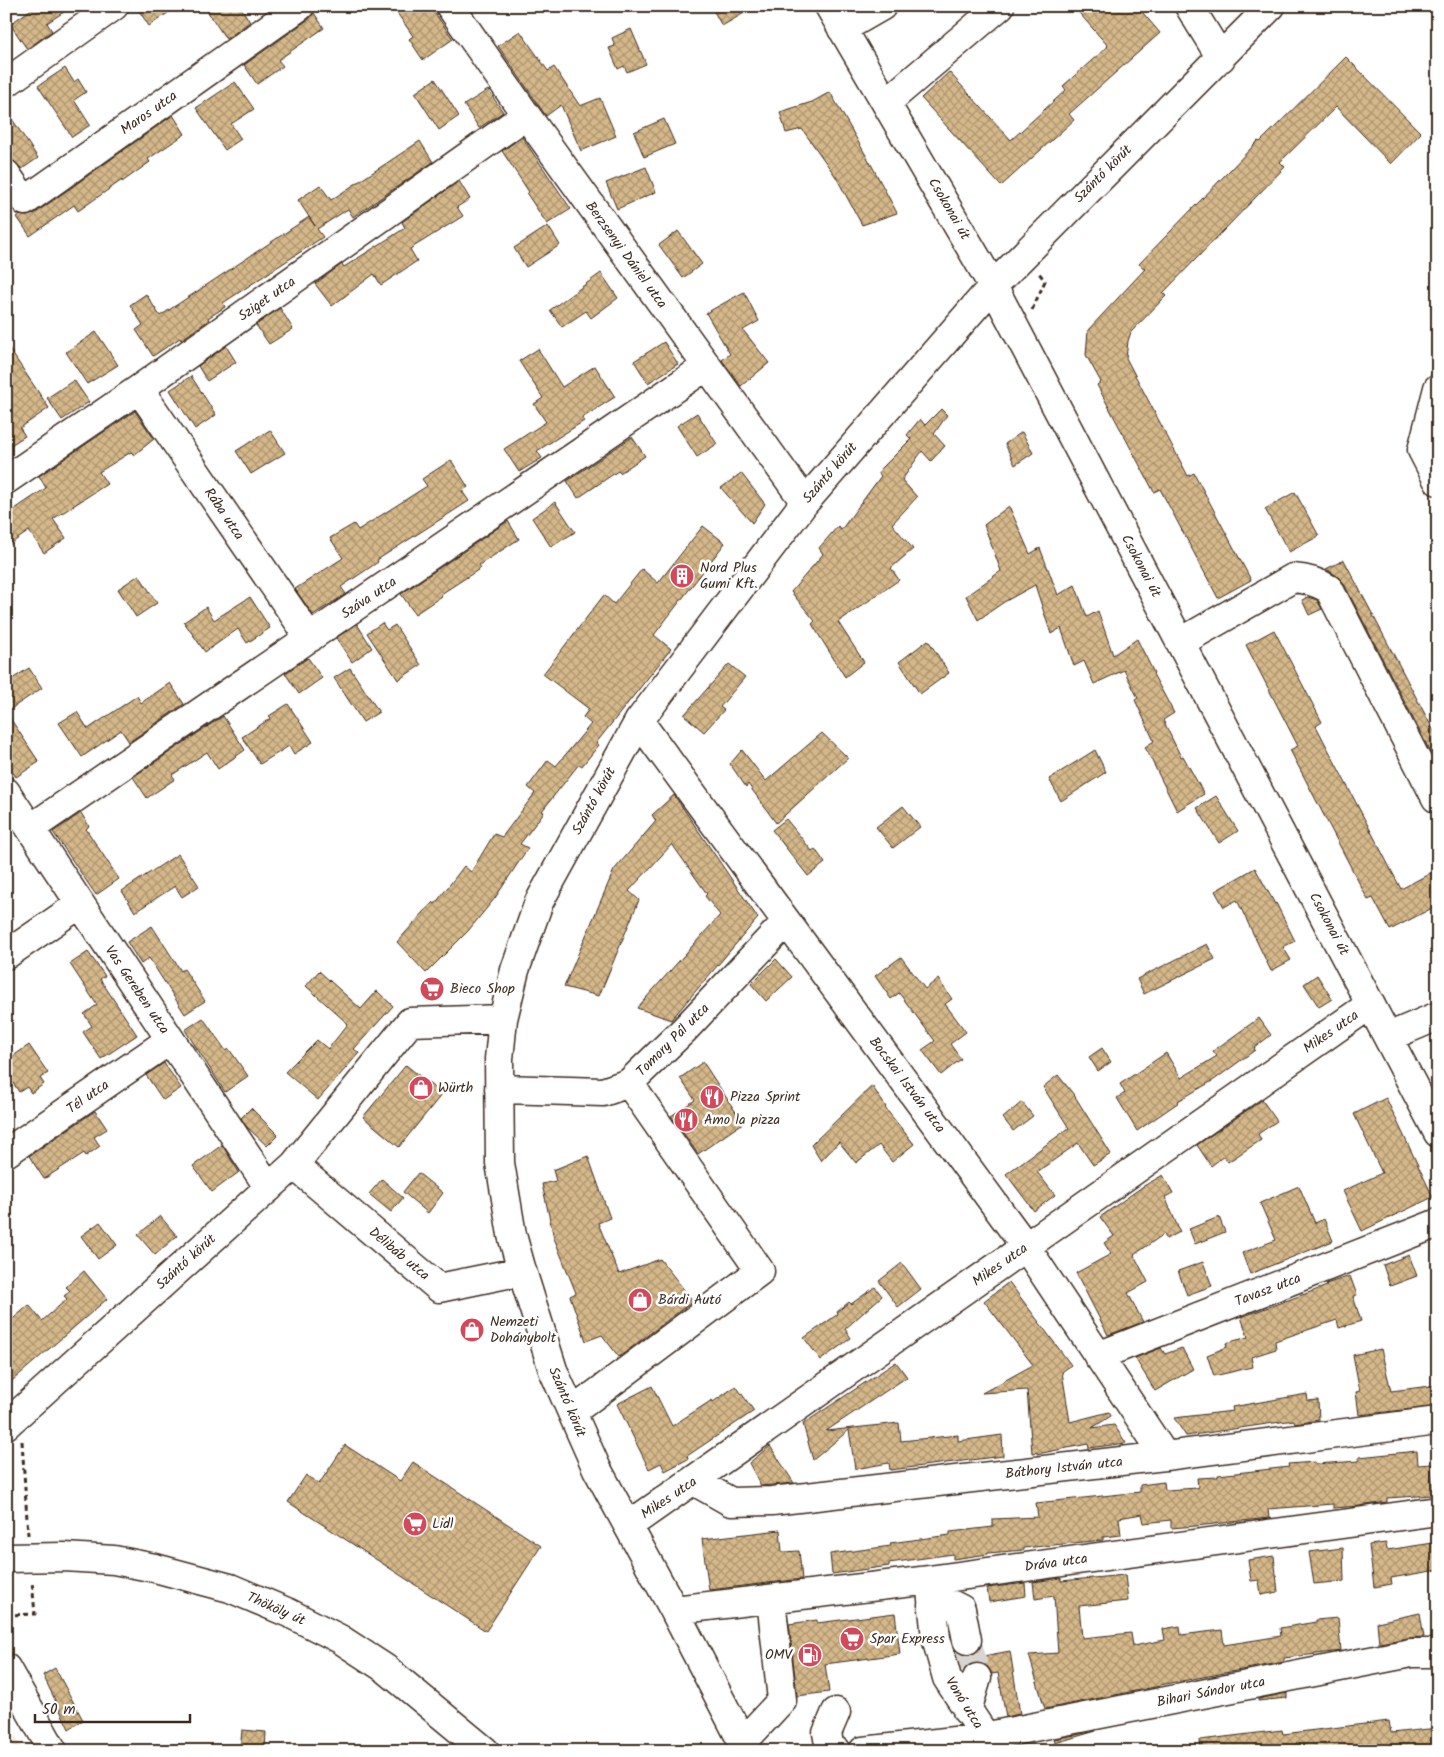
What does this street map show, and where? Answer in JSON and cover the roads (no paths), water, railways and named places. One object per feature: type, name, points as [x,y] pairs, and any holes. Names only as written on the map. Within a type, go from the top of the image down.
[{"type":"street","points":[[6,84],[114,6]]},
{"type":"street","name":"Maros utca","points":[[6,174],[25,201],[300,6]]},
{"type":"street","name":"Berzsenyi Dániel utca","points":[[450,6],[526,115],[805,502]]},
{"type":"street","points":[[836,17],[882,6]]},
{"type":"street","points":[[886,103],[1000,6]]},
{"type":"street","points":[[1189,6],[1221,58]]},
{"type":"street","name":"Szántó körút","points":[[745,1748],[674,1610],[597,1469],[553,1370],[522,1271],[512,1235],[500,1163],[499,1059],[504,1020],[515,970],[539,902],[639,721],[805,502],[993,286],[1271,6]]},
{"type":"street","name":"Csokonai út","points":[[836,17],[993,286],[1438,1133]]},
{"type":"street","name":"Sziget utca","points":[[6,480],[139,389],[526,115]]},
{"type":"street","name":"Száva utca","points":[[31,828],[707,366]]},
{"type":"street","points":[[1438,388],[1422,450],[1438,481]]},
{"type":"street","name":"Rába utca","points":[[139,389],[310,638]]},
{"type":"street","points":[[1181,642],[1293,578],[1321,583],[1329,589],[1436,798]]},
{"type":"street","name":"Bocskai István utca","points":[[639,721],[1026,1247],[1165,1456]]},
{"type":"street","name":"Vas Gereben utca","points":[[6,792],[268,1188]]},
{"type":"street","points":[[6,955],[80,904]]},
{"type":"street","name":"Tomory Pál utca","points":[[499,1090],[603,1092],[629,1083],[684,1030],[786,922]]},
{"type":"street","name":"Mikes utca","points":[[628,1526],[1371,1004]]},
{"type":"street","points":[[1388,1037],[1438,1016]]},
{"type":"street","name":"Szántó körút","points":[[13,1419],[294,1165],[410,1022],[504,1020]]},
{"type":"street","name":"Tél utca","points":[[6,1153],[170,1040]]},
{"type":"street","points":[[572,1412],[760,1271],[629,1083]]},
{"type":"street","name":"Délibáb utca","points":[[294,1165],[439,1288],[522,1271]]},
{"type":"street","name":"Tavasz utca","points":[[1098,1356],[1438,1223]]},
{"type":"street","name":"Báthory István utca","points":[[694,1481],[730,1502],[772,1501],[1165,1456],[1438,1421]]},
{"type":"street","name":"Dráva utca","points":[[674,1610],[772,1599],[931,1593],[1438,1511]]},
{"type":"street","name":"Thököly út","points":[[18,1558],[114,1560],[155,1568],[230,1588],[288,1613],[340,1639],[386,1669],[485,1751]]},
{"type":"street","points":[[931,1593],[961,1610],[967,1640]]},
{"type":"street","name":"Vonó utca","points":[[931,1593],[936,1638],[947,1678],[986,1743]]},
{"type":"street","points":[[745,1748],[782,1700],[772,1599]]},
{"type":"street","name":"Bihari Sándor utca","points":[[986,1743],[1411,1653],[1438,1653]]},
{"type":"street","points":[[6,1668],[13,1695],[53,1751]]},
{"type":"street","points":[[967,1711],[976,1678]]},
{"type":"street","points":[[836,1712],[828,1733],[830,1749],[836,1751]]},
{"type":"street","name":"Vonó utca","points":[[863,1751],[973,1739],[986,1743]]},
{"type":"tunnel","points":[[967,1640],[977,1678]]},
{"type":"place","name":"Nord Plus Gumi Kft.","points":[[682,576]]},
{"type":"place","name":"Bieco Shop","points":[[432,989]]},
{"type":"place","name":"Würth","points":[[421,1088]]},
{"type":"place","name":"Pizza Sprint","points":[[712,1097]]},
{"type":"place","name":"Amo la pizza","points":[[686,1120]]},
{"type":"place","name":"Bárdi Autó","points":[[640,1300]]},
{"type":"place","name":"Nemzeti Dohánybolt","points":[[472,1330]]},
{"type":"place","name":"Lidl","points":[[415,1524]]},
{"type":"place","name":"Spar Express","points":[[852,1639]]},
{"type":"place","name":"OMV","points":[[810,1655]]}]
